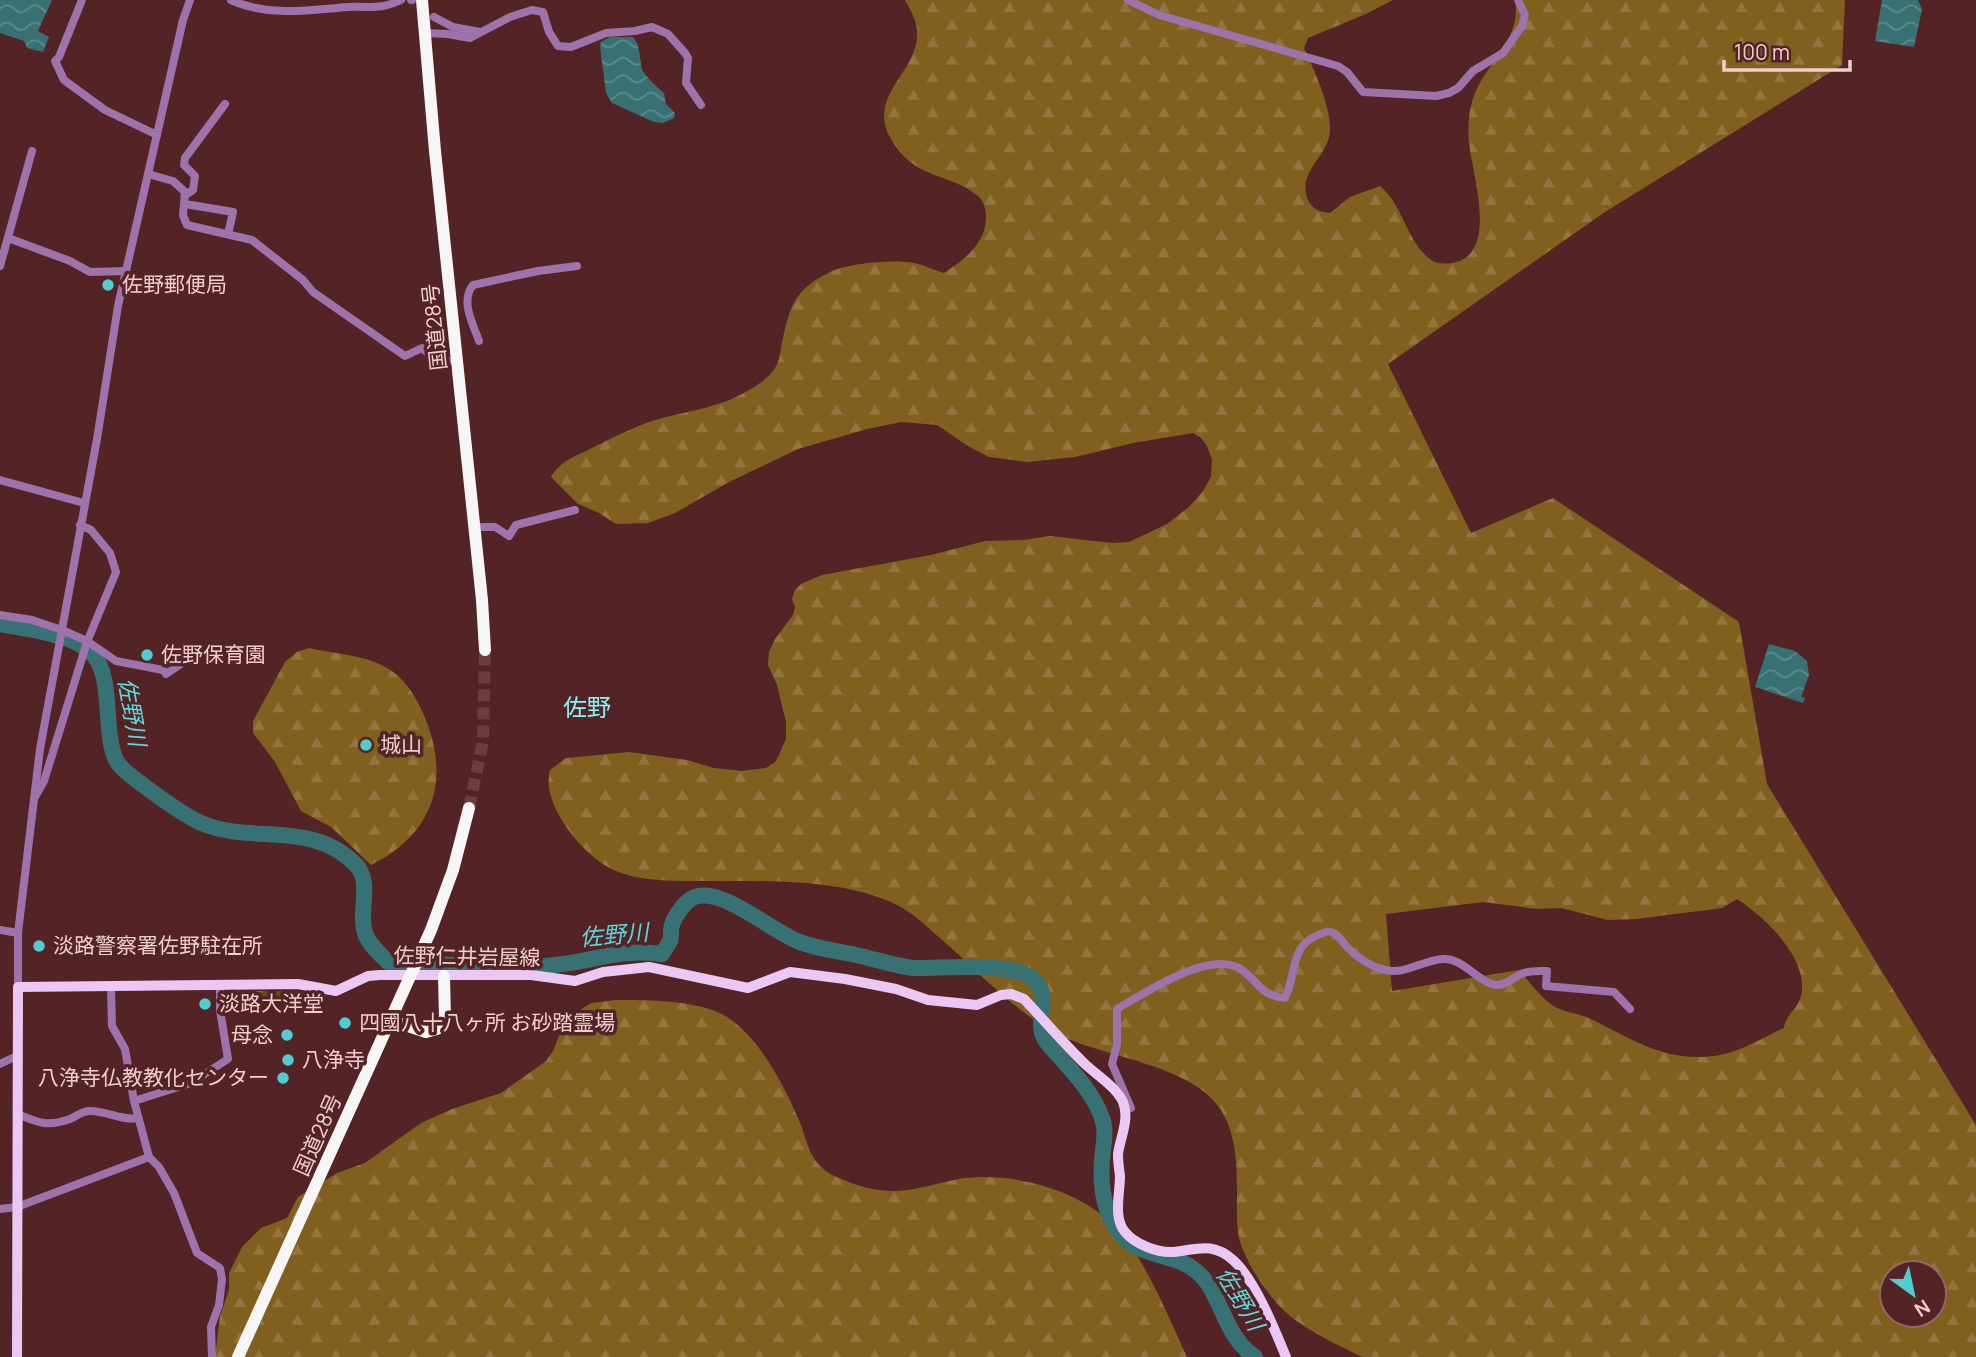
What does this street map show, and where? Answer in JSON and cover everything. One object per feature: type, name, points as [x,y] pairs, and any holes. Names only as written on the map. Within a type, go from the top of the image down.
[{"type":"highway","name":"国道28号","points":[[422,0],[485,650]]},
{"type":"highway","name":"国道28号","points":[[238,1357],[431,930],[453,870],[469,808]]},
{"type":"highway","points":[[390,1020],[426,1032],[437,1029],[444,1018],[444,976]]},
{"type":"main road","name":"佐野仁井岩屋線","points":[[18,987],[298,984],[336,991],[368,976],[531,975],[575,981],[603,972],[649,967],[748,988],[790,972],[896,989],[928,1000],[977,1005],[998,996],[1012,994],[1024,999],[1086,1065],[1118,1094],[1125,1111]]},
{"type":"main road","points":[[17,1357],[18,987]]},
{"type":"main road","points":[[1125,1111],[1118,1154],[1118,1206],[1122,1229],[1132,1239],[1157,1249],[1174,1252],[1202,1246],[1222,1252],[1232,1259],[1253,1285],[1286,1357]]},
{"type":"street","points":[[82,0],[60,57],[55,61],[59,72],[64,80],[105,110],[156,135]]},
{"type":"street","points":[[18,987],[18,933],[33,801],[58,646],[118,306],[156,135],[190,0]]},
{"type":"street","points":[[231,0],[239,4],[285,12],[387,7],[401,0]]},
{"type":"street","points":[[529,0],[532,10]]},
{"type":"street","points":[[1128,0],[1159,15],[1338,66],[1347,72],[1363,92],[1436,96],[1458,88],[1473,71],[1503,53],[1522,26],[1525,15],[1518,0]]},
{"type":"street","points":[[425,33],[470,38],[510,17],[532,10],[543,12],[549,32],[558,46],[571,47],[606,33],[652,27],[668,34],[688,58],[686,83],[701,105]]},
{"type":"street","points":[[434,17],[453,27],[480,32]]},
{"type":"street","points":[[225,104],[185,158],[184,165],[195,176],[192,190],[185,199],[183,219],[187,225],[252,240],[303,280],[313,292],[405,356],[422,348],[437,361],[458,360]]},
{"type":"street","points":[[0,266],[32,151]]},
{"type":"street","points":[[148,174],[173,181],[185,199],[233,212],[228,234]]},
{"type":"street","points":[[8,238],[70,261],[90,272],[126,271]]},
{"type":"street","points":[[479,341],[467,303],[468,291],[473,285],[538,271],[577,267]]},
{"type":"street","points":[[0,480],[84,503]]},
{"type":"street","points":[[475,527],[495,527],[509,536],[516,525],[575,510]]},
{"type":"street","points":[[33,801],[44,781],[87,642],[116,572],[110,553],[91,530],[80,525]]},
{"type":"street","points":[[0,615],[32,620],[87,642],[116,661],[163,670],[166,674],[187,660]]},
{"type":"street","points":[[0,930],[18,933]]},
{"type":"street","points":[[1125,1111],[1131,1108],[1112,1064],[1117,1044],[1117,1009],[1189,970],[1208,965],[1238,967],[1272,997],[1285,998],[1290,987],[1295,958],[1301,946],[1320,933],[1329,931],[1336,934],[1361,958],[1387,971],[1445,959],[1494,985],[1503,984],[1521,974],[1536,970],[1546,971],[1546,986],[1614,992],[1630,1009]]},
{"type":"street","points":[[134,1101],[191,1083],[228,1059],[220,1010],[220,985]]},
{"type":"street","points":[[111,988],[113,1026],[125,1049],[134,1101],[149,1157],[159,1167],[174,1192],[197,1253],[220,1268],[222,1279],[219,1305],[211,1327],[212,1357]]},
{"type":"street","points":[[0,1064],[17,1056]]},
{"type":"street","points":[[17,1114],[47,1125],[73,1118],[84,1111],[103,1111],[128,1119],[138,1118]]},
{"type":"street","points":[[0,1209],[17,1207],[149,1157]]},
{"type":"green space","points":[[905,0],[1393,0],[1308,38],[1304,48],[1325,100],[1330,131],[1324,148],[1309,172],[1305,190],[1312,206],[1330,213],[1350,197],[1380,186],[1395,203],[1410,234],[1423,252],[1433,261],[1444,264],[1467,257],[1475,246],[1480,212],[1469,143],[1470,110],[1475,92],[1512,29],[1516,15],[1515,0],[1845,0],[1842,65],[1605,212],[1388,364],[1471,533],[1553,498],[1739,622],[1767,784],[1976,1125],[1976,1357],[1362,1357],[1298,1322],[1271,1297],[1256,1275],[1240,1242],[1237,1170],[1229,1125],[1218,1106],[1205,1092],[1168,1072],[1081,1044],[1045,1027],[998,992],[914,916],[875,896],[803,883],[671,881],[626,875],[594,857],[573,836],[557,811],[549,785],[550,770],[566,758],[629,752],[742,771],[766,768],[775,762],[786,739],[786,722],[777,685],[768,665],[769,652],[793,615],[795,607],[792,599],[801,584],[822,575],[931,555],[985,541],[1050,536],[1112,543],[1129,542],[1167,524],[1190,506],[1211,477],[1212,460],[1207,446],[1193,433],[1133,443],[1075,457],[1027,462],[989,457],[937,425],[901,422],[798,449],[729,482],[675,513],[648,523],[616,524],[578,504],[551,477],[567,461],[624,432],[658,419],[719,404],[758,384],[777,364],[794,302],[807,286],[817,279],[838,269],[859,264],[895,261],[914,263],[944,273],[960,262],[979,242],[986,213],[978,196],[955,182],[910,162],[891,139],[885,124],[888,97],[915,49],[917,35],[914,17]],"holes":[[[1737,899],[1773,929],[1793,956],[1800,970],[1800,999],[1784,1028],[1745,1047],[1720,1055],[1685,1056],[1638,1043],[1589,1018],[1552,1005],[1519,970],[1392,991],[1386,914],[1483,902],[1537,909],[1561,908],[1608,920],[1722,908]]]},
{"type":"green space","points":[[309,648],[376,662],[396,674],[417,700],[433,741],[436,784],[431,804],[409,838],[371,865],[331,827],[301,811],[275,762],[253,733],[253,721],[285,662],[297,652]]},
{"type":"green space","points":[[232,991],[286,991],[291,1000],[284,1004],[280,998],[250,1013],[245,1005],[237,1009],[229,995]]},
{"type":"green space","points":[[616,1000],[679,1003],[715,1011],[729,1018],[754,1042],[775,1072],[792,1104],[809,1150],[817,1163],[834,1176],[866,1188],[892,1191],[976,1177],[999,1178],[1046,1186],[1089,1206],[1108,1219],[1132,1248],[1158,1294],[1187,1357],[215,1357],[220,1316],[229,1290],[229,1273],[242,1247],[261,1228],[287,1218],[298,1197],[337,1173],[365,1163],[421,1123],[452,1109],[501,1093],[546,1061],[564,1023],[580,1010],[591,1003]]},
{"type":"water","points":[[0,0],[52,0],[38,31],[49,37],[43,52],[27,48],[24,41],[0,33]]},
{"type":"water","points":[[1882,0],[1918,0],[1922,9],[1914,47],[1875,41]]},
{"type":"water","points":[[610,37],[633,37],[636,40],[642,69],[664,93],[666,104],[675,113],[674,118],[663,123],[654,122],[612,103],[606,93],[600,47],[601,42]]},
{"type":"water","points":[[1769,644],[1795,651],[1807,661],[1809,675],[1801,697],[1805,698],[1803,703],[1755,687]]},
{"type":"waterway","name":"佐野川","points":[[0,624],[60,637],[91,652],[103,675],[112,748],[116,760],[130,775],[169,804],[201,823],[221,829],[282,835],[321,843],[340,852],[357,866],[364,881],[365,933],[388,962],[534,967],[620,954],[662,954],[670,941],[675,917],[681,909],[695,897],[706,896],[733,904],[789,937],[813,946],[913,968],[997,968],[1027,975],[1036,982],[1042,995],[1041,1024],[1044,1038],[1086,1088],[1102,1118],[1103,1190],[1115,1227],[1137,1247],[1178,1261],[1196,1271],[1212,1290],[1236,1337],[1255,1357]]},
{"type":"tunnel","points":[[469,808],[483,741],[485,650]]},
{"type":"place","name":"佐野郵便局","points":[[108,285]]},
{"type":"place","name":"佐野保育園","points":[[147,655]]},
{"type":"place","name":"城山","points":[[366,745]]},
{"type":"place","name":"淡路警察署佐野駐在所","points":[[39,946]]},
{"type":"place","name":"淡路大洋堂","points":[[205,1004]]},
{"type":"place","name":"四國八十八ヶ所 お砂踏霊場","points":[[345,1023]]},
{"type":"place","name":"母念","points":[[287,1035]]},
{"type":"place","name":"八浄寺","points":[[288,1060]]},
{"type":"place","name":"八浄寺仏教教化センター","points":[[283,1078]]},
{"type":"district","name":"佐野","points":[[587,708]]}]
